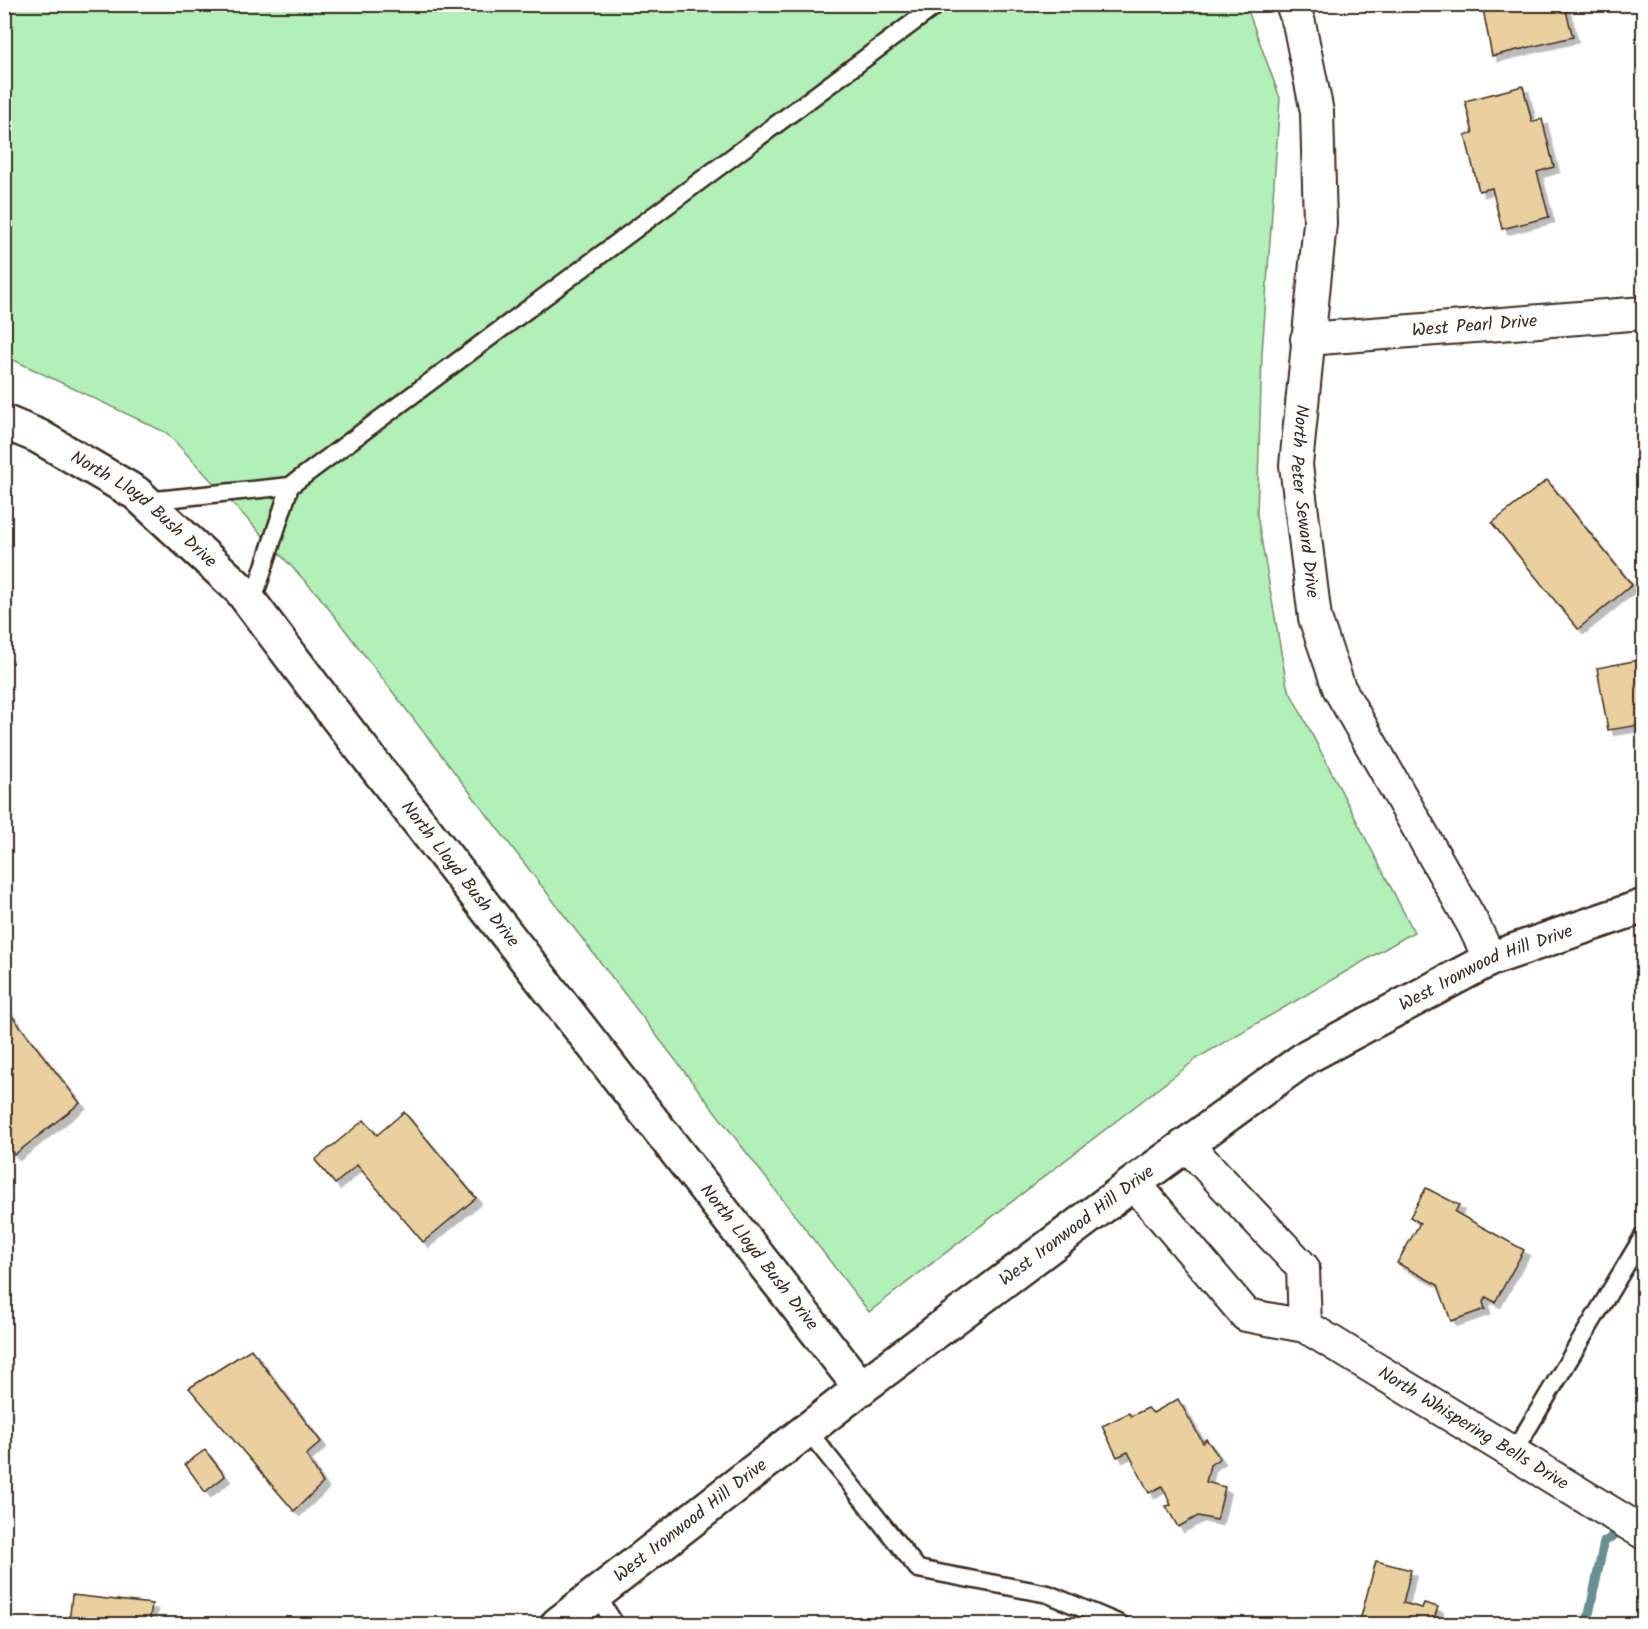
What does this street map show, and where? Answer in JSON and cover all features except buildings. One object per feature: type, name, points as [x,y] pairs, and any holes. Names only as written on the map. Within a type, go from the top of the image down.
[{"type":"street","name":"North Peter Seward Drive","points":[[1292,4],[1299,23],[1317,112],[1320,223],[1296,465],[1315,618],[1339,688],[1473,924],[1490,959]]},
{"type":"street","name":"West Pearl Drive","points":[[1307,339],[1644,313]]},
{"type":"street","name":"North Lloyd Bush Drive","points":[[4,422],[38,436],[136,493],[241,590],[326,703],[861,1388]]},
{"type":"street","name":"West Ironwood Hill Drive","points":[[558,1624],[861,1388],[1308,1056],[1490,959],[1644,906]]},
{"type":"street","points":[[1187,1145],[1303,1268],[1305,1326]]},
{"type":"street","name":"North Whispering Bells Drive","points":[[1134,1183],[1246,1316],[1305,1326],[1644,1533]]},
{"type":"lane","points":[[145,502],[290,486],[938,4]]},
{"type":"lane","points":[[252,604],[290,486]]},
{"type":"lane","points":[[1513,1453],[1644,1235]]},
{"type":"lane","points":[[808,1431],[918,1569],[1048,1594],[1120,1624]]},
{"type":"lane","points":[[596,1594],[615,1624]]},
{"type":"green space","points":[[5,5],[1246,5],[1280,98],[1262,354],[1257,515],[1287,686],[1414,932],[1199,1057],[869,1312],[319,596],[167,433],[5,356]]},
{"type":"waterway","points":[[1587,1624],[1604,1542],[1624,1529]]}]
